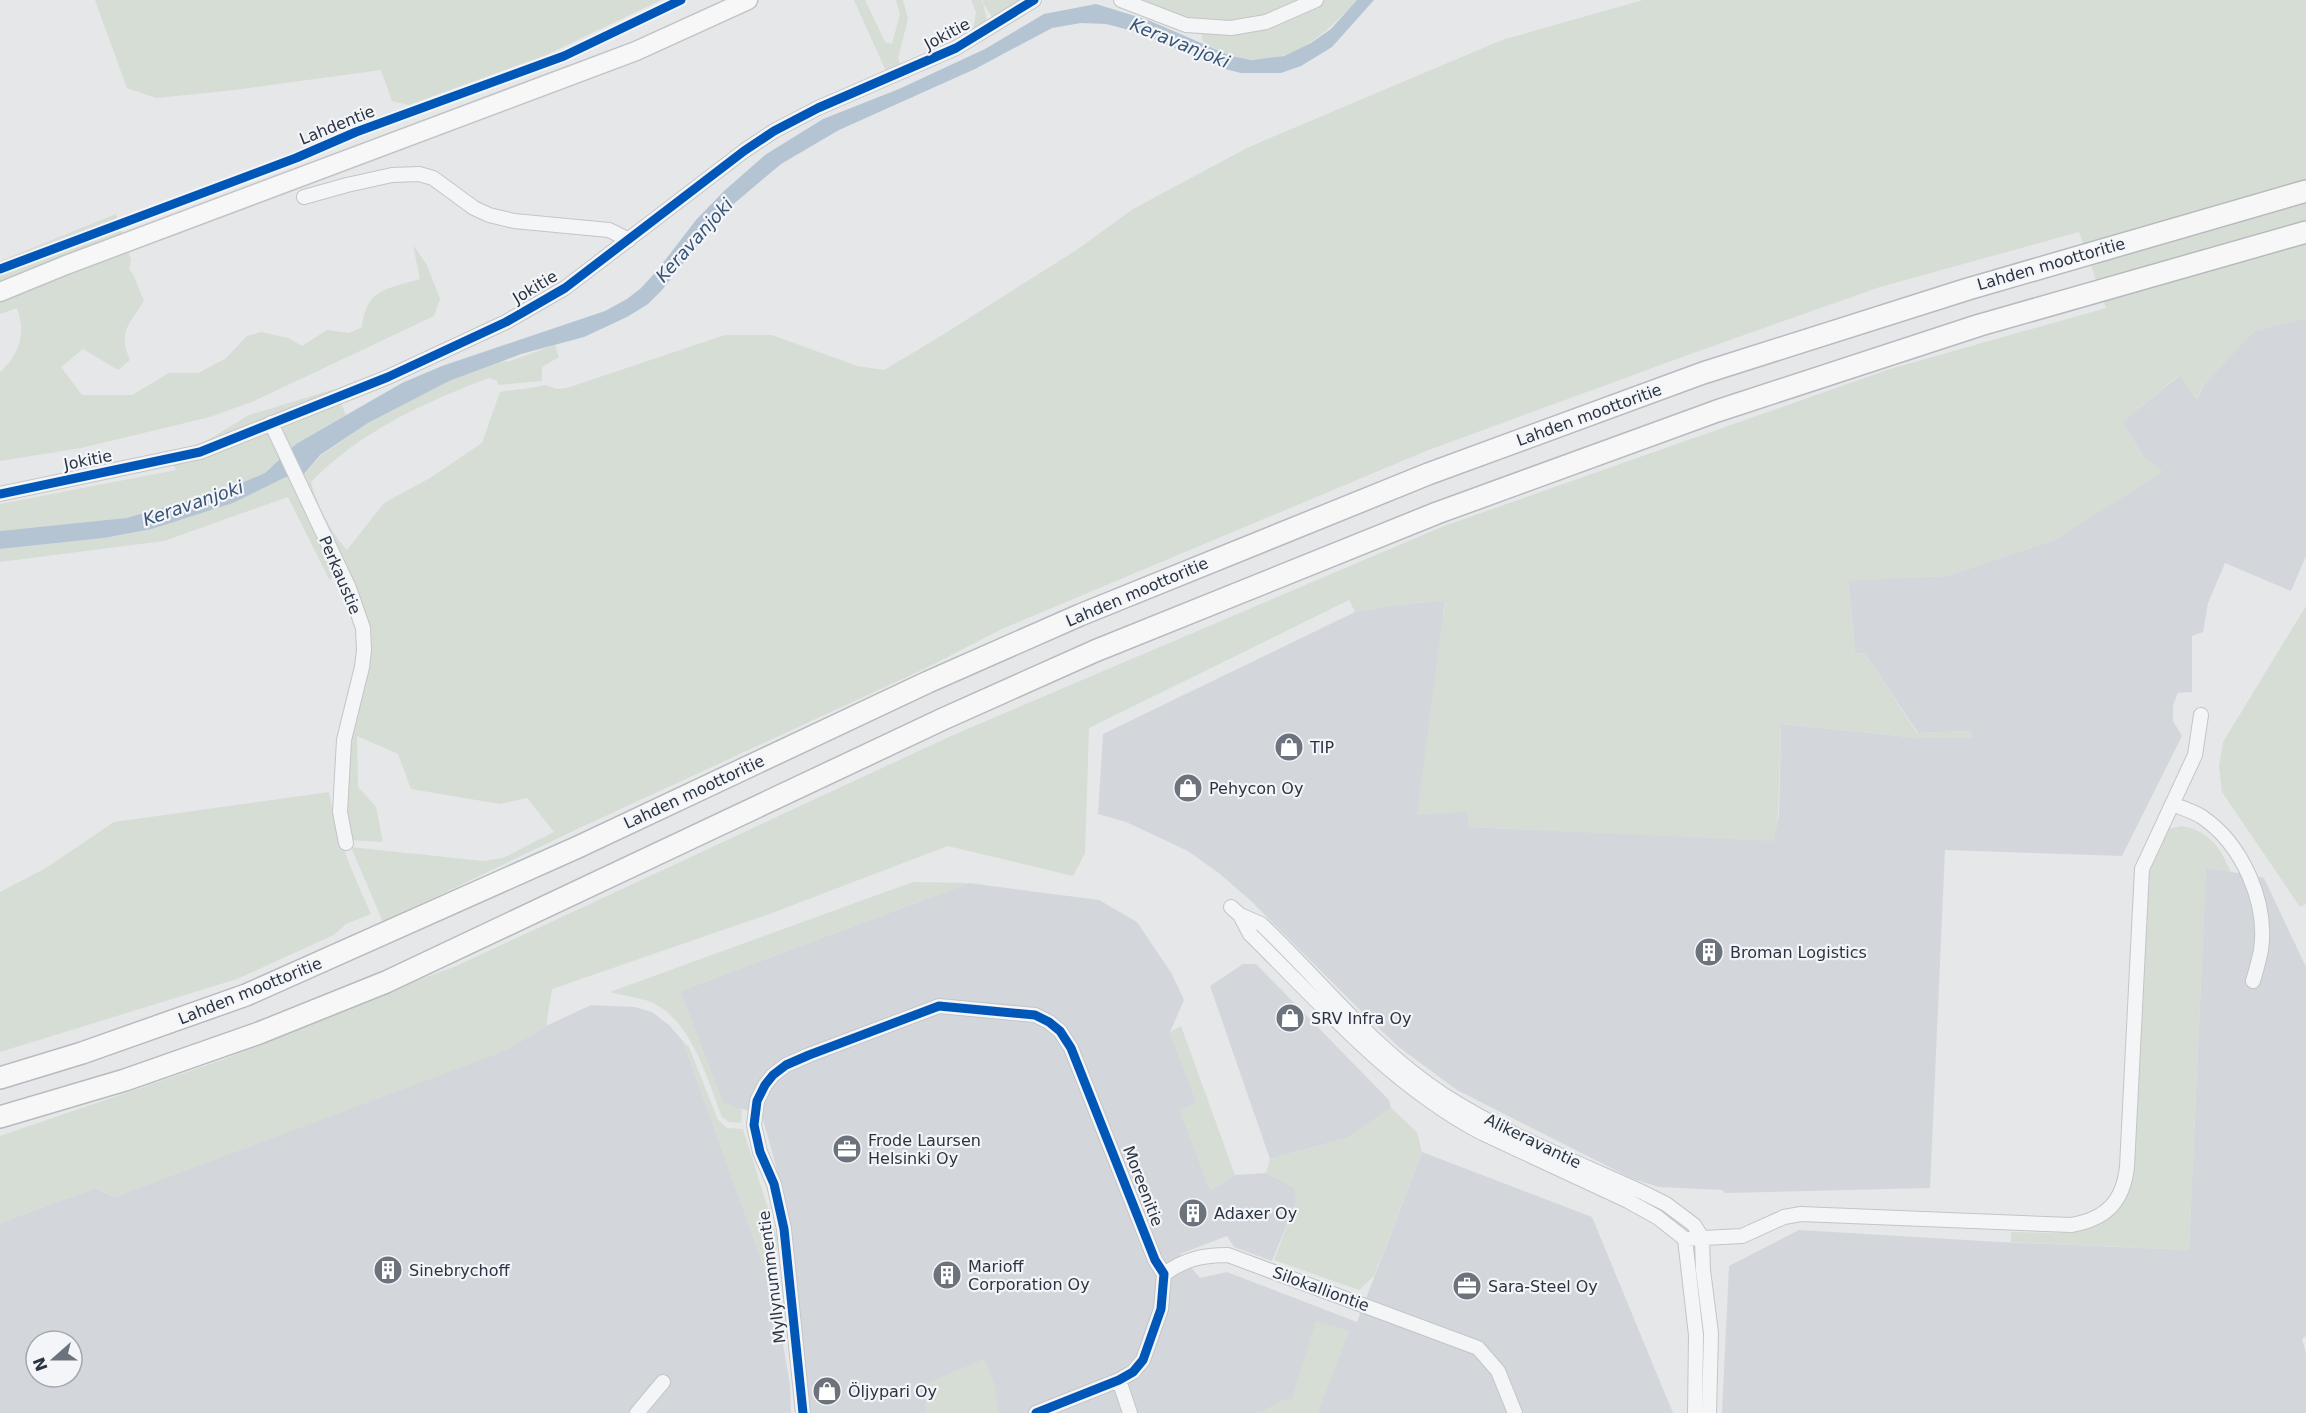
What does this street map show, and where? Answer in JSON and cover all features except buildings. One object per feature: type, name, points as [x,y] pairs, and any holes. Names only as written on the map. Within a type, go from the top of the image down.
[{"type":"highway","name":"Lahden moottoritie","points":[[0,1078],[131,1037],[257,990],[578,848],[918,687],[1070,620],[1428,474],[1703,373],[1968,288],[2306,191]]},
{"type":"highway","points":[[0,1130],[125,1080],[259,1033],[386,982],[932,724],[1084,656],[1437,513],[1717,411],[1980,325],[2306,232]]},
{"type":"highway","points":[[0,1066],[22,1062],[47,1064]]},
{"type":"highway","points":[[0,1117],[125,1080]]},
{"type":"main road","points":[[0,292],[66,265],[636,51],[748,0]]},
{"type":"street","name":"Jokitie","points":[[0,494],[200,452],[388,377],[506,322],[565,288],[744,151],[774,131],[818,108],[956,48],[1034,0]]},
{"type":"street","points":[[1121,0],[1186,25],[1231,28],[1266,22],[1316,0]]},
{"type":"street","points":[[304,197],[392,175],[419,174],[434,178],[474,208],[489,215],[514,221],[609,230],[629,240]]},
{"type":"street","name":"Perkaustie","points":[[271,423],[349,588],[363,628],[362,667],[344,740],[340,812],[346,843]]},
{"type":"street","points":[[1695,1413],[1696,1335],[1685,1239],[1742,1236],[1784,1217],[1801,1214],[2071,1225],[2087,1223],[2112,1207],[2121,1195],[2127,1167],[2142,869],[2195,755],[2201,716]]},
{"type":"street","points":[[2172,804],[2203,818],[2235,849],[2253,883],[2260,913],[2261,949],[2253,981]]},
{"type":"street","name":"Alikeravantie","points":[[1685,1239],[1657,1217],[1482,1133],[1410,1088],[1358,1042],[1250,934],[1235,911],[1261,924],[1370,1035],[1442,1094],[1492,1122],[1666,1204],[1694,1225],[1702,1238]]},
{"type":"street","name":"Moreenitie","points":[[939,1006],[1035,1015],[1060,1031],[1081,1068],[1155,1260],[1164,1274]]},
{"type":"street","name":"Myllynummentie","points":[[803,1413],[784,1228],[774,1184],[756,1137],[754,1125],[756,1101],[773,1075],[786,1065],[809,1054],[939,1006]]},
{"type":"street","points":[[1702,1238],[1711,1333],[1709,1413]]},
{"type":"street","name":"Silokalliontie","points":[[1164,1274],[1175,1266],[1204,1255],[1228,1255],[1478,1348],[1498,1371],[1515,1413]]},
{"type":"street","points":[[1036,1413],[1119,1380],[1133,1372],[1143,1360],[1161,1309],[1164,1274]]},
{"type":"street","points":[[1119,1380],[1130,1413]]},
{"type":"street","points":[[637,1413],[663,1382]]},
{"type":"shaded area","points":[[95,0],[661,0],[544,56],[409,105],[392,101],[381,70],[156,98],[127,88]]},
{"type":"shaded area","points":[[854,0],[865,0],[885,42],[892,44],[900,14],[896,0],[903,0],[908,19],[898,58],[903,72],[889,78]]},
{"type":"shaded area","points":[[971,0],[981,0],[987,20],[973,30],[976,12]]},
{"type":"shaded area","points":[[983,0],[1034,0],[996,23]]},
{"type":"shaded area","points":[[1121,0],[1357,0],[1331,26],[1302,47],[1270,59],[1252,59],[1229,55],[1203,42],[1200,26]]},
{"type":"shaded area","points":[[1643,0],[2306,0],[2306,318],[2254,331],[2205,383],[2196,399],[2179,375],[2122,422],[2143,456],[2163,472],[2054,540],[1947,576],[1848,581],[1855,653],[1865,654],[1917,733],[1972,731],[1972,738],[1919,738],[1781,724],[1778,815],[1774,841],[1469,827],[1467,812],[1417,815],[1445,600],[1355,612],[1349,600],[1089,728],[1085,853],[1073,876],[948,846],[769,914],[552,989],[546,1026],[507,1050],[114,1197],[95,1188],[0,1223],[0,1136],[225,1059],[398,987],[454,967],[951,736],[1444,526],[1890,369],[2106,308],[2079,232],[1880,287],[1696,352],[1426,451],[1004,628],[924,669],[573,831],[383,922],[351,847],[483,861],[503,858],[554,832],[527,798],[500,804],[411,789],[398,754],[357,736],[358,787],[376,807],[383,842],[349,840],[344,774],[348,736],[366,671],[341,559],[330,581],[288,497],[164,541],[0,562],[0,549],[104,538],[152,529],[233,503],[286,477],[303,475],[320,456],[368,423],[448,381],[555,345],[559,357],[542,367],[542,381],[498,385],[497,381],[489,378],[441,397],[372,433],[330,464],[311,482],[325,518],[347,550],[384,503],[430,478],[482,443],[500,392],[545,385],[557,389],[567,388],[725,335],[772,335],[857,366],[884,370],[1078,249],[1133,209],[1249,147],[1502,40]]},
{"type":"shaded area","points":[[116,214],[131,260],[129,270],[133,274],[144,301],[130,322],[125,335],[126,350],[130,360],[118,370],[83,349],[61,367],[82,395],[132,395],[169,373],[198,373],[225,359],[247,336],[261,332],[288,338],[302,346],[327,330],[349,333],[362,327],[368,304],[380,292],[420,279],[413,245],[427,265],[440,299],[434,316],[254,401],[210,417],[81,448],[0,461],[0,372],[17,350],[21,326],[17,308],[0,314],[0,261]]},
{"type":"shaded area","points":[[2306,318],[2306,556],[2291,591],[2225,563],[2208,603],[2203,632],[2192,636],[2192,692],[2178,693],[2173,705],[2173,721],[2182,736],[2122,856],[1945,850],[1930,1188],[1725,1193],[1722,1190],[1659,1187],[1633,1179],[1457,1090],[1400,1048],[1250,900],[1220,874],[1188,851],[1126,822],[1098,814],[1103,734],[1355,612],[1445,600],[1443,612],[1469,827],[1773,840],[1779,815],[1781,724],[1919,738],[1972,738],[1971,731],[1918,733],[1865,654],[1855,653],[1848,580],[1947,576],[2054,540],[2162,472],[2143,456],[2122,422],[2180,375],[2197,399],[2205,383],[2254,331]]},
{"type":"shaded area","points":[[335,389],[346,415],[296,444],[265,473],[227,489],[126,518],[0,531],[0,504],[176,470],[166,454],[198,446],[249,415]]},
{"type":"shaded area","points":[[2306,606],[2306,904],[2300,907],[2222,792],[2219,767],[2223,742]]},
{"type":"shaded area","points":[[329,792],[341,839],[371,914],[346,924],[334,935],[237,979],[0,1052],[0,892],[46,868],[114,822]]},
{"type":"shaded area","points":[[2181,826],[2191,828],[2212,841],[2218,847],[2231,872],[2206,868],[2189,1250],[2011,1242],[2011,1232],[2067,1233],[2097,1225],[2111,1216],[2122,1203],[2132,1183],[2149,870],[2169,829]]},
{"type":"shaded area","points":[[2206,867],[2264,878],[2306,967],[2306,1336],[2302,1339],[2306,1353],[2306,1413],[1722,1413],[1729,1266],[1799,1230],[2189,1250]]},
{"type":"shaded area","points":[[913,882],[969,883],[680,991],[723,1102],[742,1110],[741,1123],[729,1122],[722,1117],[696,1052],[688,1036],[677,1022],[651,1002],[610,992]]},
{"type":"shaded area","points":[[969,883],[1099,900],[1137,922],[1172,974],[1184,1000],[1170,1032],[1197,1103],[1180,1110],[1210,1190],[1235,1175],[1266,1173],[1294,1187],[1296,1193],[1296,1202],[1272,1261],[1234,1247],[1227,1236],[1180,1254],[1200,1278],[1227,1272],[1357,1322],[1422,1152],[1592,1217],[1673,1413],[810,1413],[786,1203],[761,1112],[733,1108],[723,1103],[680,991]]},
{"type":"shaded area","points":[[1243,964],[1256,964],[1389,1100],[1391,1108],[1347,1138],[1270,1159],[1210,986]]},
{"type":"shaded area","points":[[591,1005],[635,1007],[652,1012],[669,1025],[683,1041],[775,1297],[790,1385],[791,1413],[0,1413],[0,1223],[95,1188],[114,1197],[506,1050],[546,1026]]},
{"type":"shaded area","points":[[1181,1026],[1235,1175],[1210,1190],[1180,1110],[1197,1103],[1170,1032]]},
{"type":"shaded area","points":[[683,1041],[689,1047],[718,1120],[727,1128],[743,1129],[777,1237],[775,1297]]},
{"type":"shaded area","points":[[1391,1108],[1417,1132],[1422,1152],[1374,1276],[1359,1290],[1274,1260],[1296,1202],[1294,1187],[1266,1173],[1270,1159],[1347,1138]]},
{"type":"shaded area","points":[[1316,1321],[1349,1331],[1318,1413],[1260,1413],[1278,1402],[1292,1398]]},
{"type":"shaded area","points":[[984,1359],[995,1387],[999,1413],[925,1413],[925,1384]]},
{"type":"water","name":"Keravanjoki","points":[[1357,0],[1374,0],[1332,47],[1301,66],[1281,73],[1241,73],[1221,68],[1137,32],[1106,24],[1081,23],[1052,28],[975,69],[839,130],[781,164],[723,213],[662,290],[648,304],[627,317],[584,337],[521,354],[449,381],[368,423],[320,455],[303,475],[286,477],[233,503],[152,529],[104,538],[0,549],[0,531],[126,518],[227,489],[265,473],[296,444],[402,383],[442,366],[605,311],[640,289],[696,220],[724,191],[765,155],[823,119],[899,89],[985,49],[1044,14],[1096,4],[1148,20],[1231,56],[1252,60],[1284,56],[1311,43],[1331,29]]},
{"type":"cycle path","name":"Lahdentie","points":[[0,269],[296,158],[356,132],[564,56],[681,0]]},
{"type":"cycle path","points":[[0,494],[200,452],[388,377],[506,322],[565,288],[744,151],[774,131],[818,108],[956,48],[1034,0]]},
{"type":"cycle path","points":[[803,1413],[784,1229],[774,1184],[760,1152],[754,1125],[757,1101],[773,1075],[786,1065],[939,1006],[1035,1015],[1060,1031],[1071,1048],[1155,1260],[1164,1274],[1161,1309],[1143,1360],[1133,1372],[1119,1380],[1036,1413]]},
{"type":"place","name":"TIP","points":[[1289,747]]},
{"type":"place","name":"Pehycon Oy","points":[[1188,788]]},
{"type":"place","name":"Broman Logistics","points":[[1709,952]]},
{"type":"place","name":"SRV Infra Oy","points":[[1290,1018]]},
{"type":"place","name":"Frode Laursen Helsinki Oy","points":[[847,1149]]},
{"type":"place","name":"Adaxer Oy","points":[[1193,1213]]},
{"type":"place","name":"Sinebrychoff","points":[[388,1270]]},
{"type":"place","name":"Marioff Corporation Oy","points":[[947,1275]]},
{"type":"place","name":"Sara-Steel Oy","points":[[1467,1286]]},
{"type":"place","name":"Öljypari Oy","points":[[827,1391]]}]
